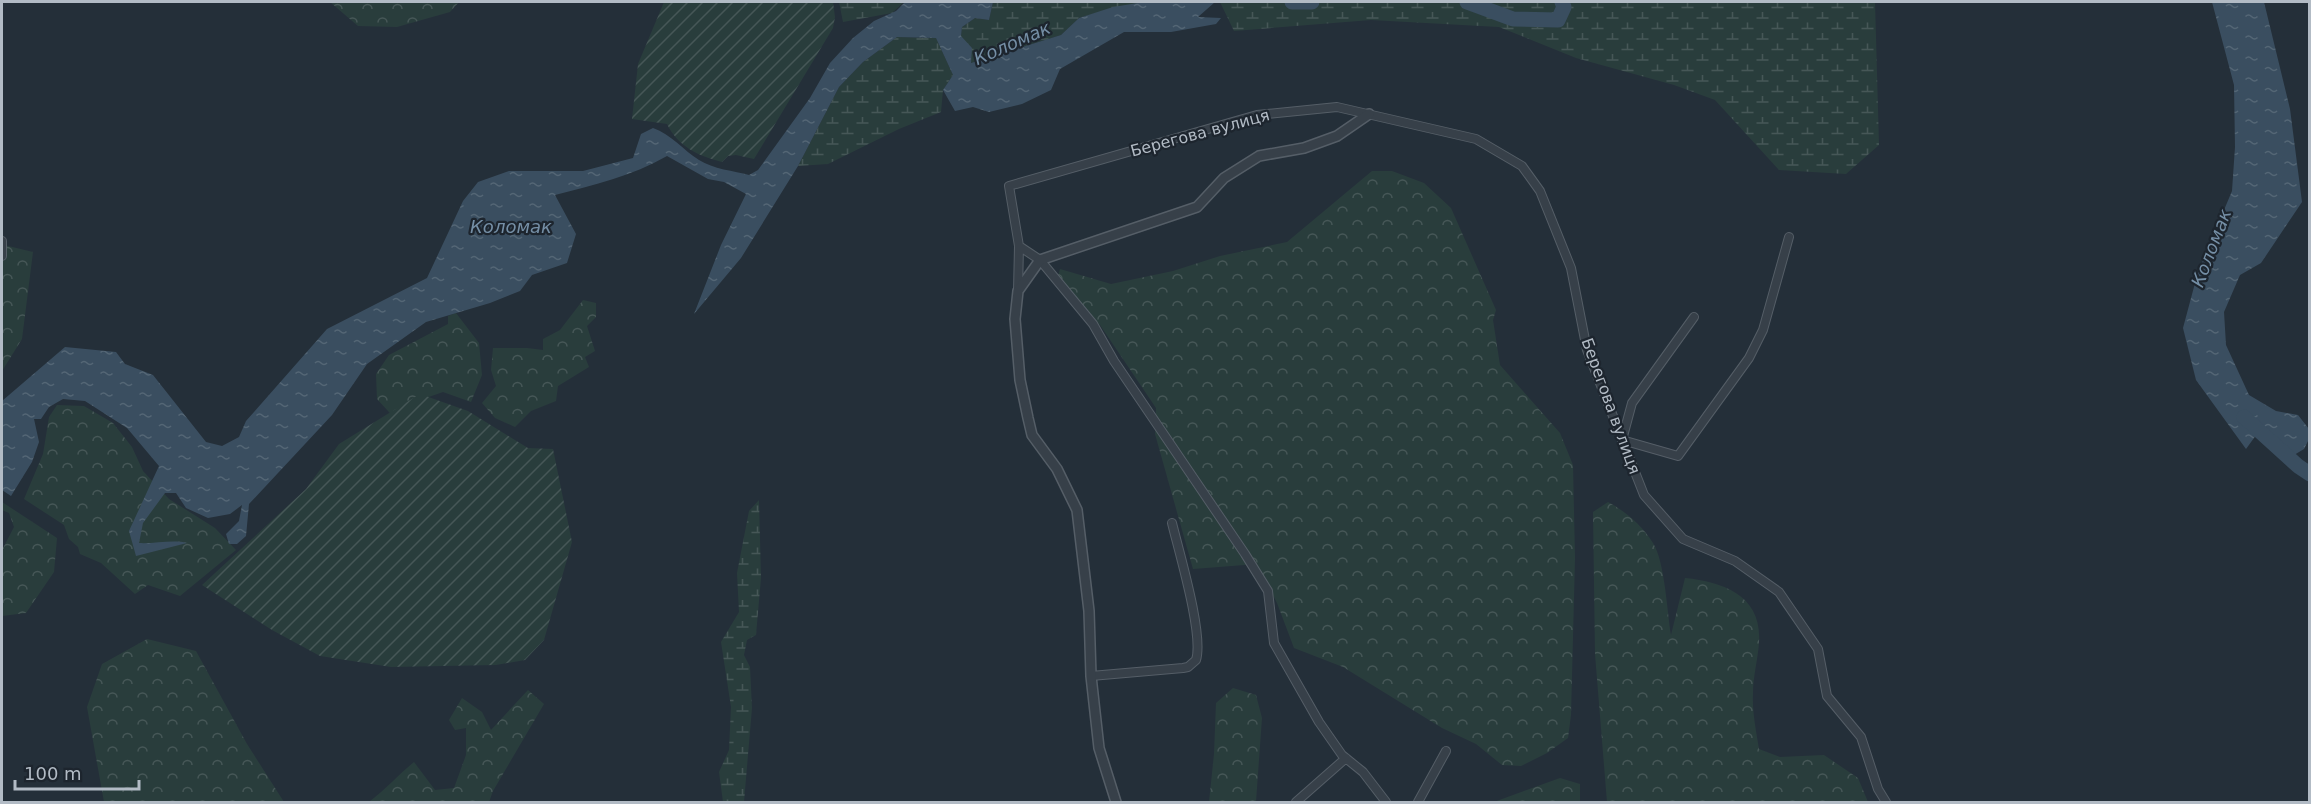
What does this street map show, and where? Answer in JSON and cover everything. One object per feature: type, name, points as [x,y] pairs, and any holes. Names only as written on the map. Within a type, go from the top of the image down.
[{"type":"street","name":"Берегова вулиця","points":[[1019,246],[1009,186],[1257,115],[1337,107],[1476,139],[1522,166],[1540,191],[1571,268],[1587,350],[1644,495],[1683,539],[1735,561],[1779,592],[1818,649],[1827,696],[1861,737],[1878,789],[1886,802]]},
{"type":"street","points":[[1018,291],[1040,260],[1197,207],[1224,178],[1259,156],[1304,148],[1336,136],[1369,114]]},
{"type":"street","points":[[1694,317],[1632,403],[1622,440],[1678,456],[1749,358],[1763,330],[1789,237]]},
{"type":"street","points":[[2,241],[2,256]]},
{"type":"street","points":[[1019,246],[1040,260],[1093,324],[1114,361],[1268,591],[1274,643],[1319,722],[1346,758],[1363,772],[1386,802]]},
{"type":"street","points":[[1019,246],[1016,319],[1020,381],[1032,435],[1058,469],[1077,510],[1089,611],[1091,676],[1099,748],[1116,802]]},
{"type":"street","points":[[1091,676],[1183,668],[1196,660],[1198,645],[1193,608],[1172,523]]},
{"type":"street","points":[[1418,802],[1446,751]]},
{"type":"street","points":[[1296,802],[1346,758]]},
{"type":"green space","points":[[330,2],[459,2],[450,12],[397,27],[358,26]]},
{"type":"green space","points":[[664,2],[833,2],[835,17],[833,28],[754,159],[736,155],[728,156],[722,162],[713,160],[683,145],[667,124],[632,119],[638,64]]},
{"type":"green space","points":[[839,2],[904,2],[892,13],[843,22]]},
{"type":"green space","points":[[993,2],[1147,2],[1113,8],[1079,18],[1061,35],[971,63],[961,36],[962,27],[975,18],[989,20]]},
{"type":"green space","points":[[1220,2],[1875,2],[1879,145],[1846,174],[1779,170],[1715,100],[1674,85],[1576,58],[1499,27],[1371,20],[1234,31]]},
{"type":"green space","points":[[897,37],[936,38],[953,75],[943,90],[941,112],[899,129],[828,164],[798,166],[839,87],[863,62]]},
{"type":"green space","points":[[1372,171],[1392,171],[1424,183],[1451,208],[1496,310],[1493,320],[1500,365],[1560,433],[1573,465],[1575,558],[1571,715],[1568,738],[1547,753],[1521,766],[1502,765],[1476,744],[1442,728],[1343,667],[1294,648],[1277,603],[1257,564],[1193,569],[1155,434],[1156,408],[1100,325],[1055,285],[1060,269],[1111,284],[1173,271],[1220,256],[1287,242]]},
{"type":"green space","points":[[4,245],[33,252],[22,339],[2,371],[2,257]]},
{"type":"green space","points":[[583,300],[596,303],[596,317],[587,326],[595,351],[585,357],[589,367],[558,386],[556,401],[531,411],[515,427],[495,418],[482,403],[496,386],[491,370],[493,348],[543,350],[543,339],[560,330]]},
{"type":"green space","points":[[456,313],[479,343],[482,375],[471,402],[443,392],[420,400],[399,423],[377,399],[376,374],[389,355],[448,324],[448,316]]},
{"type":"green space","points":[[420,394],[468,411],[528,448],[553,449],[572,542],[544,640],[525,660],[496,665],[391,667],[320,656],[272,630],[202,585],[306,489],[339,444]]},
{"type":"green space","points":[[57,405],[84,406],[113,423],[132,447],[143,471],[169,499],[215,528],[236,550],[180,596],[148,585],[135,594],[101,563],[80,554],[78,547],[69,539],[64,525],[24,499],[43,454],[49,417]]},
{"type":"green space","points":[[759,500],[761,578],[756,635],[747,640],[744,655],[750,667],[752,708],[744,802],[723,802],[719,772],[729,750],[731,707],[721,642],[739,612],[737,573],[749,511]]},
{"type":"green space","points":[[2,502],[57,538],[54,572],[26,613],[2,616],[2,550],[14,527],[9,513],[2,510]]},
{"type":"green space","points":[[1608,502],[1639,525],[1649,536],[1657,551],[1663,574],[1671,635],[1685,578],[1713,583],[1738,594],[1754,613],[1759,642],[1753,707],[1759,749],[1780,757],[1824,755],[1858,778],[1868,802],[1607,802],[1595,654],[1593,512]]},
{"type":"green space","points":[[147,639],[196,651],[247,744],[284,802],[104,802],[87,707],[102,664]]},
{"type":"green space","points":[[1233,688],[1256,695],[1262,718],[1256,802],[1209,802],[1216,703]]},
{"type":"green space","points":[[528,690],[544,704],[493,791],[489,802],[369,802],[414,762],[435,790],[454,788],[466,755],[466,728],[455,730],[449,720],[462,698],[482,712],[491,730]]},
{"type":"green space","points":[[1560,778],[1580,784],[1580,802],[1494,802]]},
{"type":"water","name":"Коломак","points":[[905,2],[993,2],[989,20],[975,18],[962,27],[961,36],[972,48],[971,63],[1061,35],[1079,18],[1113,7],[1144,2],[1215,2],[1198,17],[1221,18],[1216,24],[1171,32],[1124,32],[1060,69],[1051,90],[1022,104],[989,112],[973,107],[955,111],[943,90],[953,75],[936,38],[897,37],[863,62],[839,87],[798,166],[741,258],[694,314],[721,245],[746,194],[724,182],[708,179],[667,156],[598,184],[555,195],[576,234],[567,263],[532,275],[520,291],[490,303],[426,322],[367,364],[332,415],[249,504],[246,536],[237,544],[229,544],[226,534],[239,521],[242,505],[230,514],[208,518],[186,508],[176,493],[165,493],[143,523],[139,543],[176,541],[187,543],[136,556],[129,531],[159,466],[127,428],[85,401],[63,399],[49,407],[41,419],[34,419],[39,442],[32,462],[11,496],[2,490],[2,401],[65,347],[116,352],[125,364],[153,375],[206,442],[222,446],[239,437],[246,421],[327,329],[427,278],[463,201],[478,182],[509,171],[583,171],[633,158],[641,134],[653,128],[666,134],[705,163],[749,175],[758,170],[810,98],[830,63],[853,38],[874,21],[896,11]]},
{"type":"water","points":[[2212,2],[2264,2],[2290,109],[2302,202],[2261,263],[2240,275],[2224,312],[2226,345],[2249,395],[2276,411],[2298,415],[2309,429],[2309,439],[2304,449],[2289,458],[2259,431],[2246,449],[2196,380],[2183,328],[2198,272],[2232,191],[2235,147],[2234,85]]},
{"type":"waterway","name":"Коломак","points":[[1292,2],[1312,2]]},
{"type":"waterway","name":"Коломак","points":[[1467,2],[1513,19],[1558,20],[1564,7],[1562,2]]},
{"type":"waterway","name":"Коломак","points":[[2244,417],[2310,474]]}]
